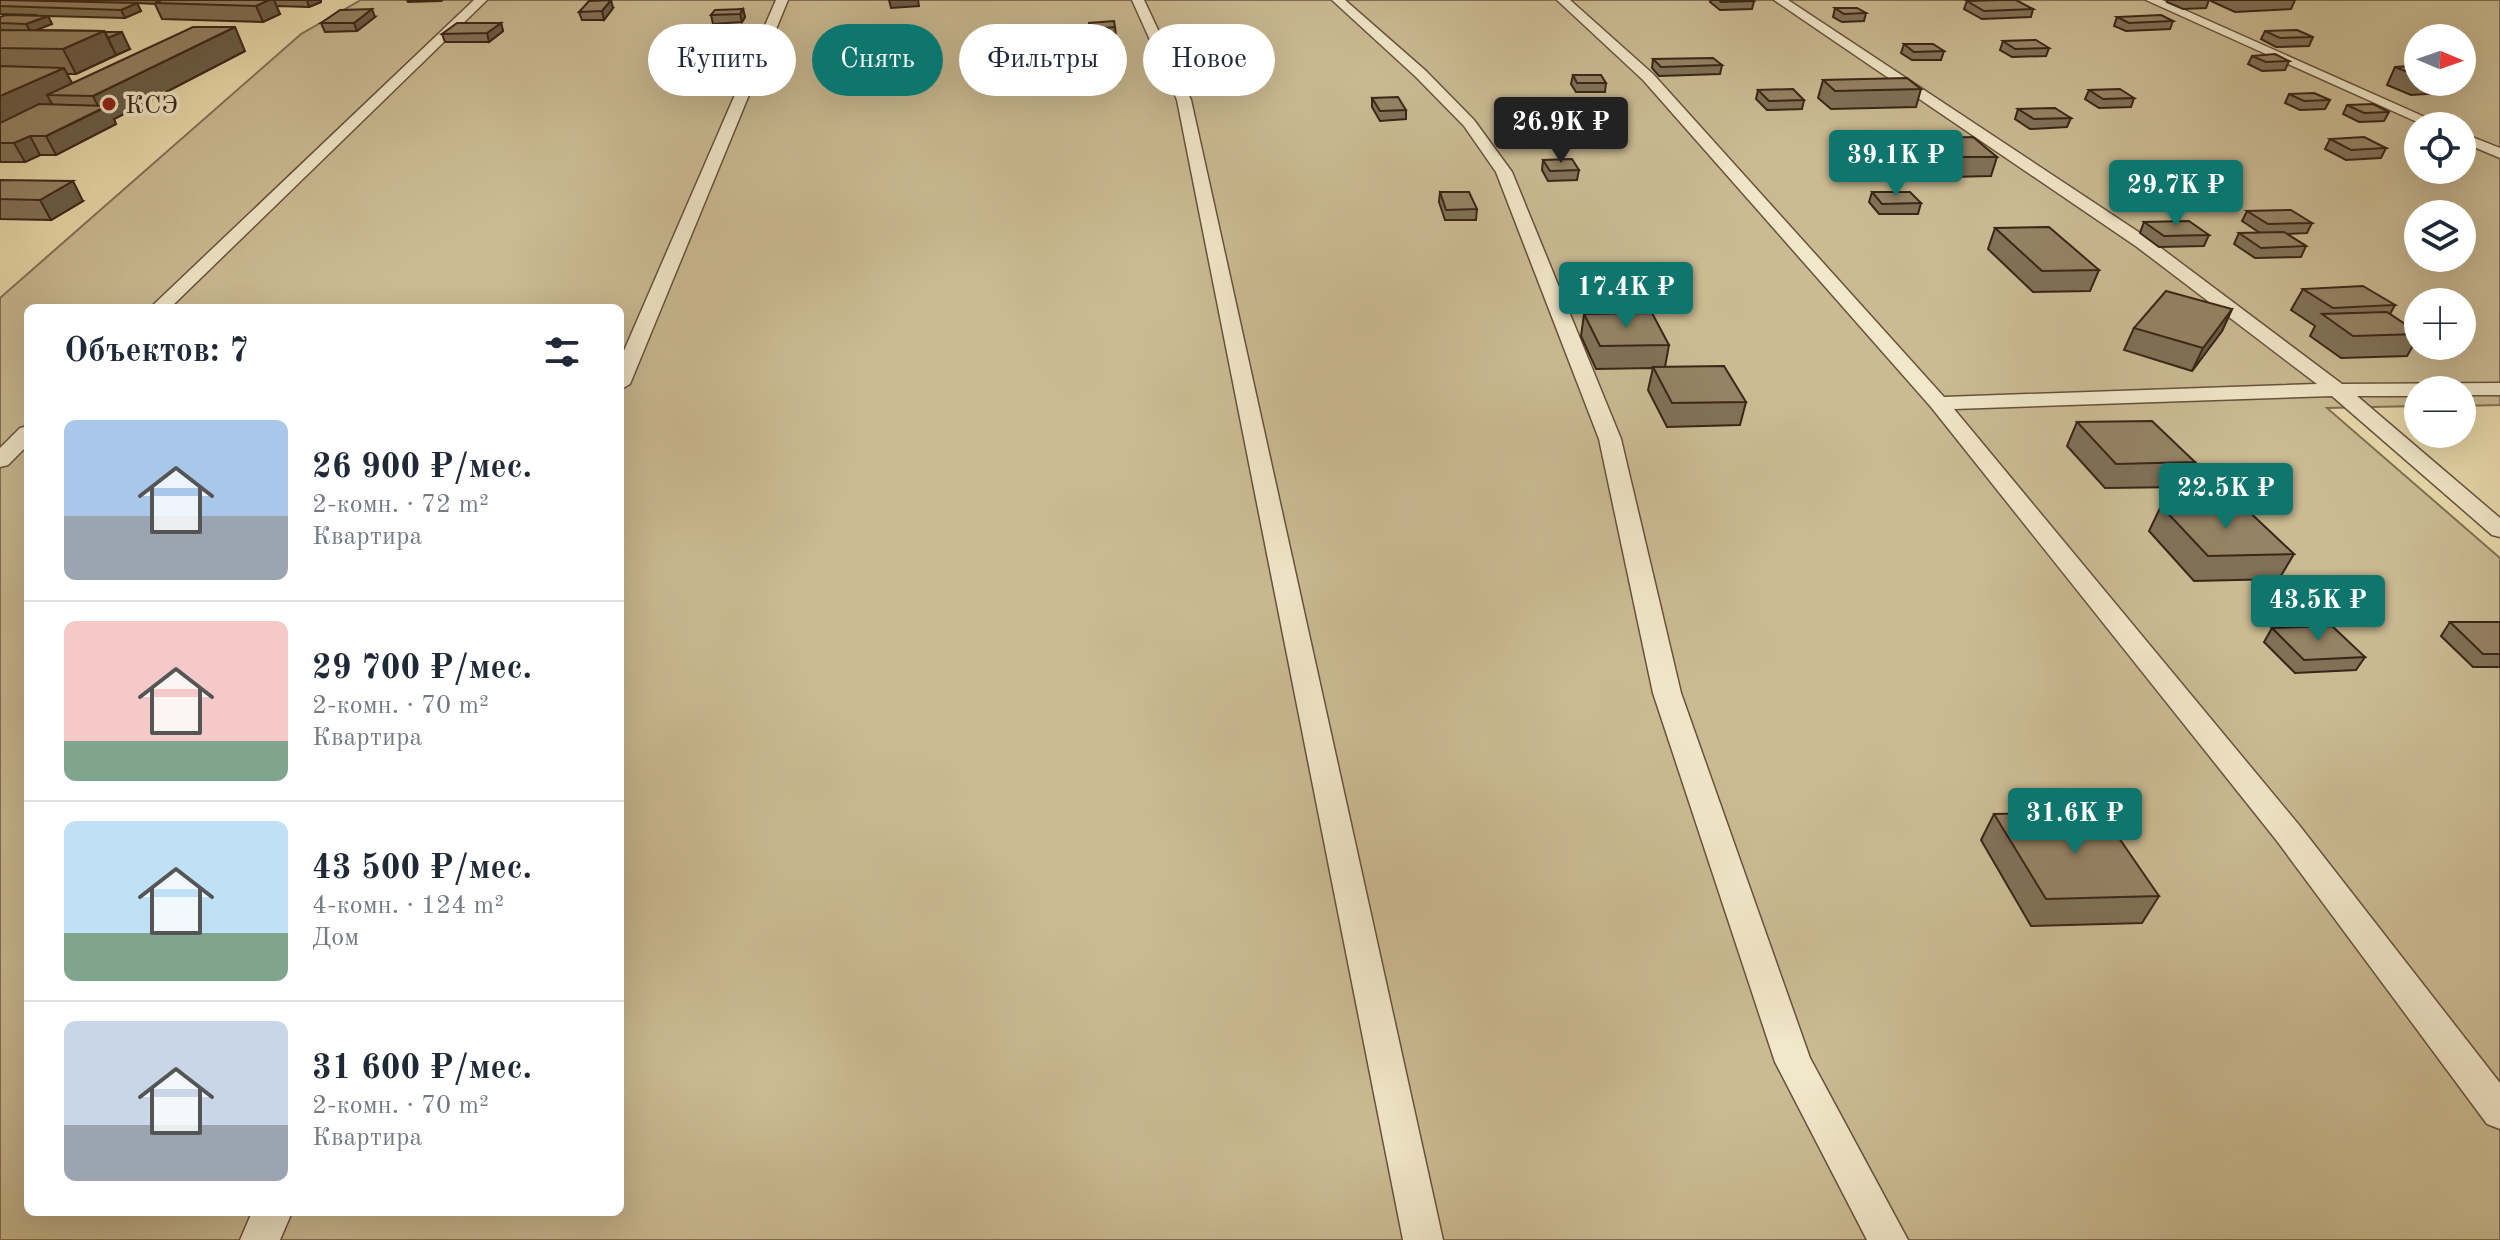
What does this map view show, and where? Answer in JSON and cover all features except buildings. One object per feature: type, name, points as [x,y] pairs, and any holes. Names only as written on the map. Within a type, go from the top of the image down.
[{"type":"lane","points":[[163,304],[481,0]]},
{"type":"lane","points":[[624,375],[782,0]]},
{"type":"lane","points":[[1138,0],[1184,100],[1423,1240]]},
{"type":"lane","points":[[1338,0],[1421,74],[1469,123],[1504,172],[1610,439],[1667,693],[1793,1062],[1888,1240]]},
{"type":"lane","points":[[1563,0],[1648,77],[1938,403],[2288,833],[2500,1112]]},
{"type":"lane","points":[[1780,0],[2143,243],[2337,390],[2500,530]]},
{"type":"lane","points":[[2152,0],[2406,112]]},
{"type":"lane","points":[[2476,143],[2500,153]]},
{"type":"lane","points":[[1938,403],[2337,390],[2500,389]]},
{"type":"lane","points":[[0,460],[24,437]]},
{"type":"lane","points":[[260,1240],[270,1216]]},
{"type":"shaded area","points":[[361,0],[2500,0],[2500,405],[2476,406],[2476,376],[2404,376],[2404,406],[2327,408],[2500,558],[2500,1240],[0,1240],[0,298],[301,34]]},
{"type":"place","name":"КСЭ","points":[[109,104]]}]
